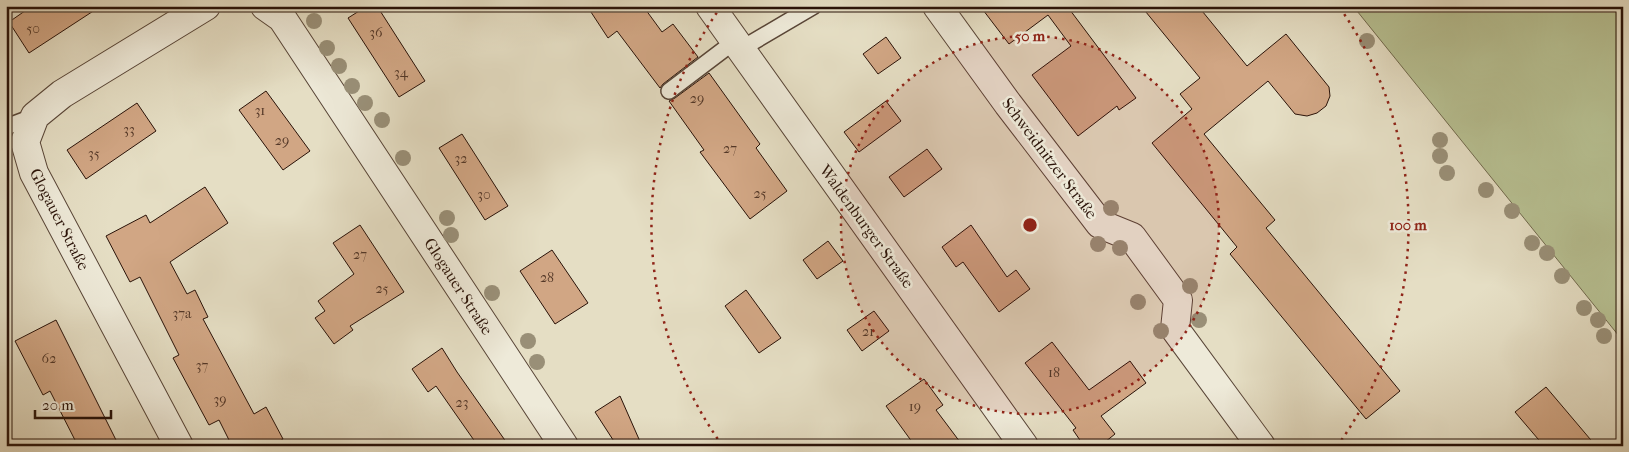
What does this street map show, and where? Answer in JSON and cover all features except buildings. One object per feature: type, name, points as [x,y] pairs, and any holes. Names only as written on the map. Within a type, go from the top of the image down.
[{"type":"street","name":"Glogauer Straße","points":[[178,446],[34,173],[25,142],[35,116],[62,94],[206,6]]},
{"type":"street","name":"Glogauer Straße","points":[[266,6],[282,18],[564,446]]},
{"type":"street","name":"Waldenburger Straße","points":[[710,6],[1024,446]]},
{"type":"street","name":"Schweidnitzer Straße","points":[[937,6],[1014,112],[1100,224],[1132,237],[1178,300],[1175,329],[1261,446]]},
{"type":"lane","points":[[669,92],[738,45],[814,6]]},
{"type":"lane","points":[[6,127],[35,116]]},
{"type":"green space","points":[[1353,6],[1623,6],[1623,341]]}]
